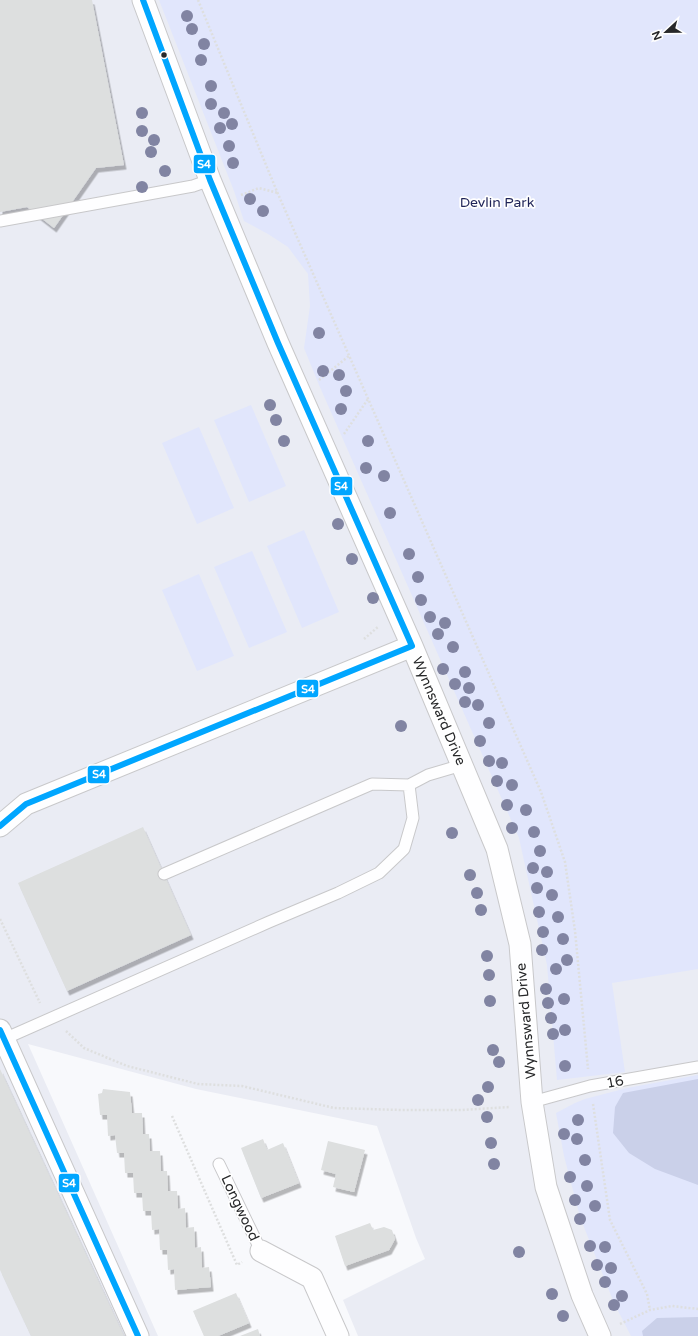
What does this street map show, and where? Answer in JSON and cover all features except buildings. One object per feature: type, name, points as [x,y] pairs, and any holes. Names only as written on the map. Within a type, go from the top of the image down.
[{"type":"street","name":"Wynnsward Drive","points":[[143,0],[210,180],[278,343],[412,646],[496,849],[520,944],[532,1102],[546,1187],[582,1295],[608,1331]]},
{"type":"street","points":[[0,826],[26,804],[412,646]]},
{"type":"street","points":[[2,1034],[138,1336]]},
{"type":"street","name":"Longwood","points":[[261,1251],[312,1278],[338,1336]]},
{"type":"lane","points":[[0,221],[193,186],[210,180]]},
{"type":"lane","points":[[164,874],[372,784],[409,785],[428,776],[462,765]]},
{"type":"lane","points":[[2,1034],[52,1018],[338,893],[379,873],[404,849],[413,818],[409,785]]},
{"type":"lane","name":"16","points":[[532,1102],[590,1086],[698,1067]]},
{"type":"lane","name":"Longwood","points":[[220,1164],[261,1251]]},
{"type":"path","points":[[198,0],[278,194],[541,792],[565,862],[576,931],[590,1086],[610,1220],[647,1294],[650,1310]]},
{"type":"path","points":[[237,197],[259,188],[278,194]]},
{"type":"path","points":[[316,382],[350,355]]},
{"type":"path","points":[[324,447],[343,435],[369,398]]},
{"type":"path","points":[[0,919],[39,1002],[52,1018],[84,1048],[127,1066],[198,1084],[242,1086],[334,1108],[461,1110],[512,1107]]},
{"type":"path","points":[[172,1116],[237,1264],[261,1251]]},
{"type":"path","points":[[608,1331],[650,1310],[672,1306],[698,1309]]},
{"type":"shaded area","points":[[0,0],[698,0],[698,1336],[358,1336],[343,1300],[425,1259],[416,1238],[377,1126],[196,1089],[28,1044],[158,1336],[0,1336]]},
{"type":"shaded area","points":[[698,1079],[698,1185],[655,1169],[629,1153],[613,1133],[615,1107],[623,1093]]},
{"type":"shaded area","points":[[698,1317],[698,1336],[643,1336],[642,1331],[657,1318]]},
{"type":"green space","name":"Devlin Park","points":[[159,0],[698,0],[698,969],[612,983],[625,1072],[557,1080],[547,965],[519,838],[304,348],[310,306],[308,274],[288,247],[244,221],[234,191]]},
{"type":"green space","points":[[251,405],[286,486],[249,502],[214,420]]},
{"type":"green space","points":[[199,427],[234,508],[197,524],[162,443]]},
{"type":"green space","points":[[304,530],[339,612],[302,628],[267,546]]},
{"type":"green space","points":[[252,551],[287,632],[249,648],[214,567]]},
{"type":"green space","points":[[199,574],[234,656],[197,671],[162,590]]},
{"type":"green space","points":[[698,1075],[698,1336],[631,1336],[614,1303],[580,1217],[564,1156],[556,1113],[585,1099],[627,1088]]},
{"type":"transit line","name":"S4","points":[[143,0],[210,180],[278,343],[412,646]]},
{"type":"transit line","name":"S4","points":[[0,826],[26,804],[412,646]]},
{"type":"transit line","name":"S4","points":[[0,1030],[138,1336]]}]
